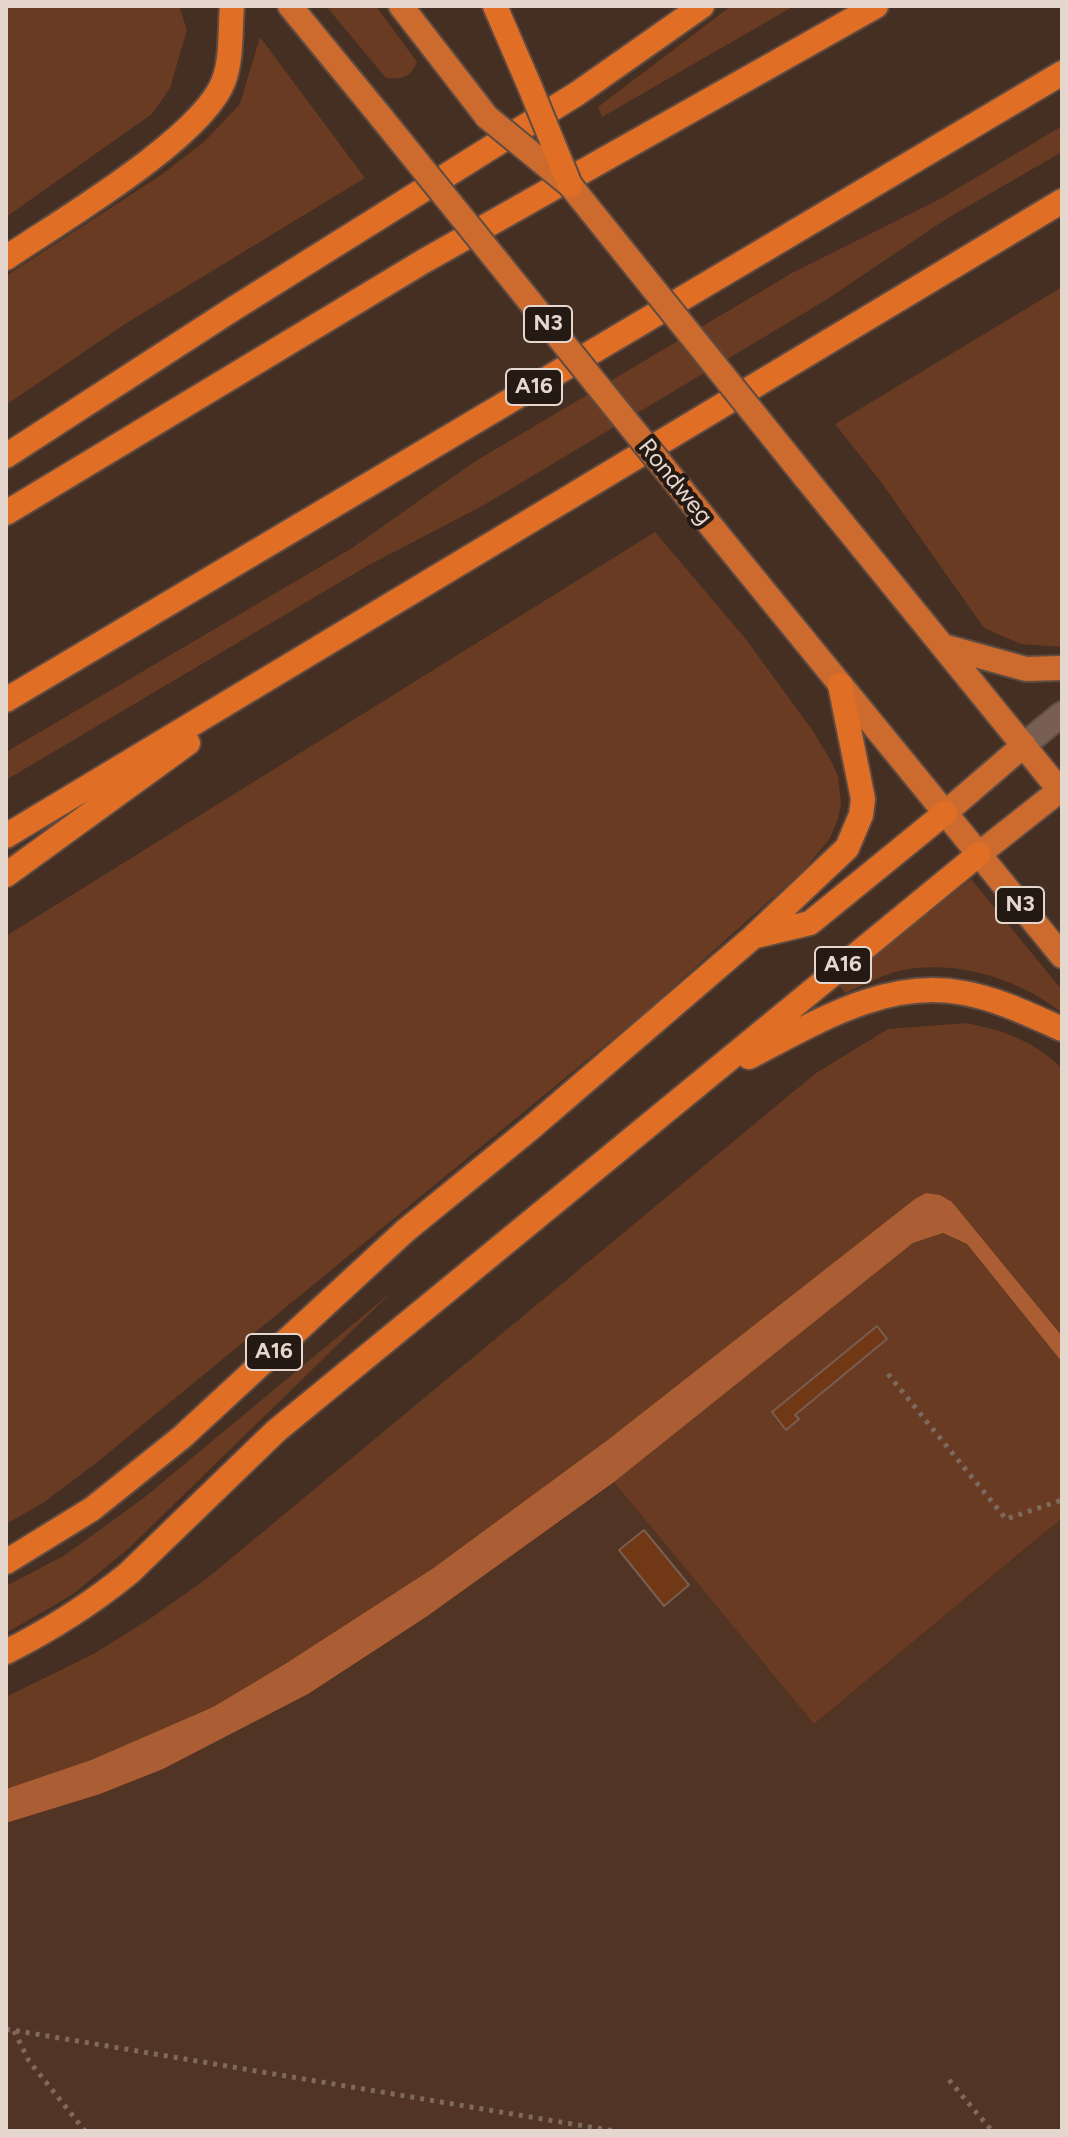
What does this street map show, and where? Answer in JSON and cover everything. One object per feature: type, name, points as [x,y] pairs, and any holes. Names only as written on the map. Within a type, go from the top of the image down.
[{"type":"highway","points":[[6,258],[127,177],[165,148],[213,101],[225,79],[232,6]]},
{"type":"highway","name":"Rondweg","points":[[290,6],[1062,956]]},
{"type":"highway","points":[[401,6],[487,117],[570,185],[1061,791],[979,854]]},
{"type":"highway","points":[[495,6],[570,185]]},
{"type":"highway","points":[[595,81],[686,6]]},
{"type":"highway","points":[[6,456],[595,81],[702,6]]},
{"type":"highway","points":[[6,513],[424,261],[876,6]]},
{"type":"highway","name":"A16","points":[[6,700],[1062,73]]},
{"type":"highway","points":[[6,836],[1062,201]]},
{"type":"highway","points":[[6,875],[323,646]]},
{"type":"highway","points":[[943,646],[1026,669],[1062,668]]},
{"type":"highway","name":"A16","points":[[6,1562],[92,1509],[171,1446],[383,1251],[753,937],[847,848],[858,823],[863,799],[840,685]]},
{"type":"highway","points":[[945,813],[1024,745]]},
{"type":"highway","name":"A16","points":[[753,937],[810,923],[945,813]]},
{"type":"highway","name":"A16","points":[[6,1652],[39,1636],[104,1594],[276,1431],[979,854]]},
{"type":"highway","name":"A16","points":[[709,1078],[843,1009],[893,994],[930,990],[963,993],[1022,1010],[1062,1029]]},
{"type":"street","points":[[1024,745],[1062,714]]},
{"type":"path","points":[[888,1374],[1006,1519],[1062,1500]]},
{"type":"path","points":[[6,2029],[614,2131]]},
{"type":"path","points":[[14,2030],[29,2061],[85,2131]]},
{"type":"path","points":[[949,2080],[992,2131]]},
{"type":"shaded area","points":[[6,6],[179,6],[187,30],[170,88],[152,114],[6,217]]},
{"type":"shaded area","points":[[326,6],[376,6],[417,62],[412,71],[401,78],[386,78]]},
{"type":"shaded area","points":[[731,6],[794,6],[602,117],[598,107]]},
{"type":"shaded area","points":[[260,37],[365,178],[125,324],[6,405],[6,276],[161,175],[204,142],[240,104]]},
{"type":"shaded area","points":[[1062,126],[1062,152],[946,219],[826,300],[484,505],[369,565],[6,780],[6,752],[352,548],[474,462],[792,273],[940,199]]},
{"type":"shaded area","points":[[1062,287],[1062,647],[1021,644],[984,628],[881,482],[835,424]]},
{"type":"shaded area","points":[[655,532],[745,638],[813,731],[831,761],[838,776],[841,805],[830,838],[806,868],[643,1014],[95,1464],[43,1503],[6,1524],[6,936]]},
{"type":"shaded area","points":[[971,879],[1062,990],[1062,1013],[1007,982],[966,970],[945,968],[903,970],[845,993],[838,984]]},
{"type":"shaded area","points":[[966,1023],[1017,1038],[1040,1050],[1062,1068],[1062,1336],[952,1202],[609,1439],[432,1569],[285,1664],[213,1707],[91,1760],[6,1789],[6,1697],[95,1653],[206,1579],[816,1073],[888,1029]]},
{"type":"shaded area","points":[[926,1193],[940,1195],[952,1202],[1062,1336],[1062,1362],[967,1244],[943,1233],[913,1243],[614,1482],[426,1617],[308,1694],[163,1769],[100,1794],[6,1823],[6,1789],[91,1760],[213,1707],[432,1569],[609,1439]]},
{"type":"shaded area","points":[[943,1233],[967,1244],[1062,1362],[1062,1518],[814,1724],[614,1482],[913,1243]]},
{"type":"shaded area","points":[[393,1291],[129,1548],[72,1595],[6,1633],[6,1586],[65,1555],[141,1500]]},
{"type":"shaded area","points":[[614,1482],[814,1724],[1062,1518],[1062,2131],[6,2131],[6,1823],[100,1794],[163,1769],[308,1694],[426,1617]]},
{"type":"building","points":[[877,1326],[887,1339],[795,1415],[799,1419],[786,1430],[772,1412]]},
{"type":"building","points":[[644,1530],[689,1585],[664,1606],[619,1550]]}]
